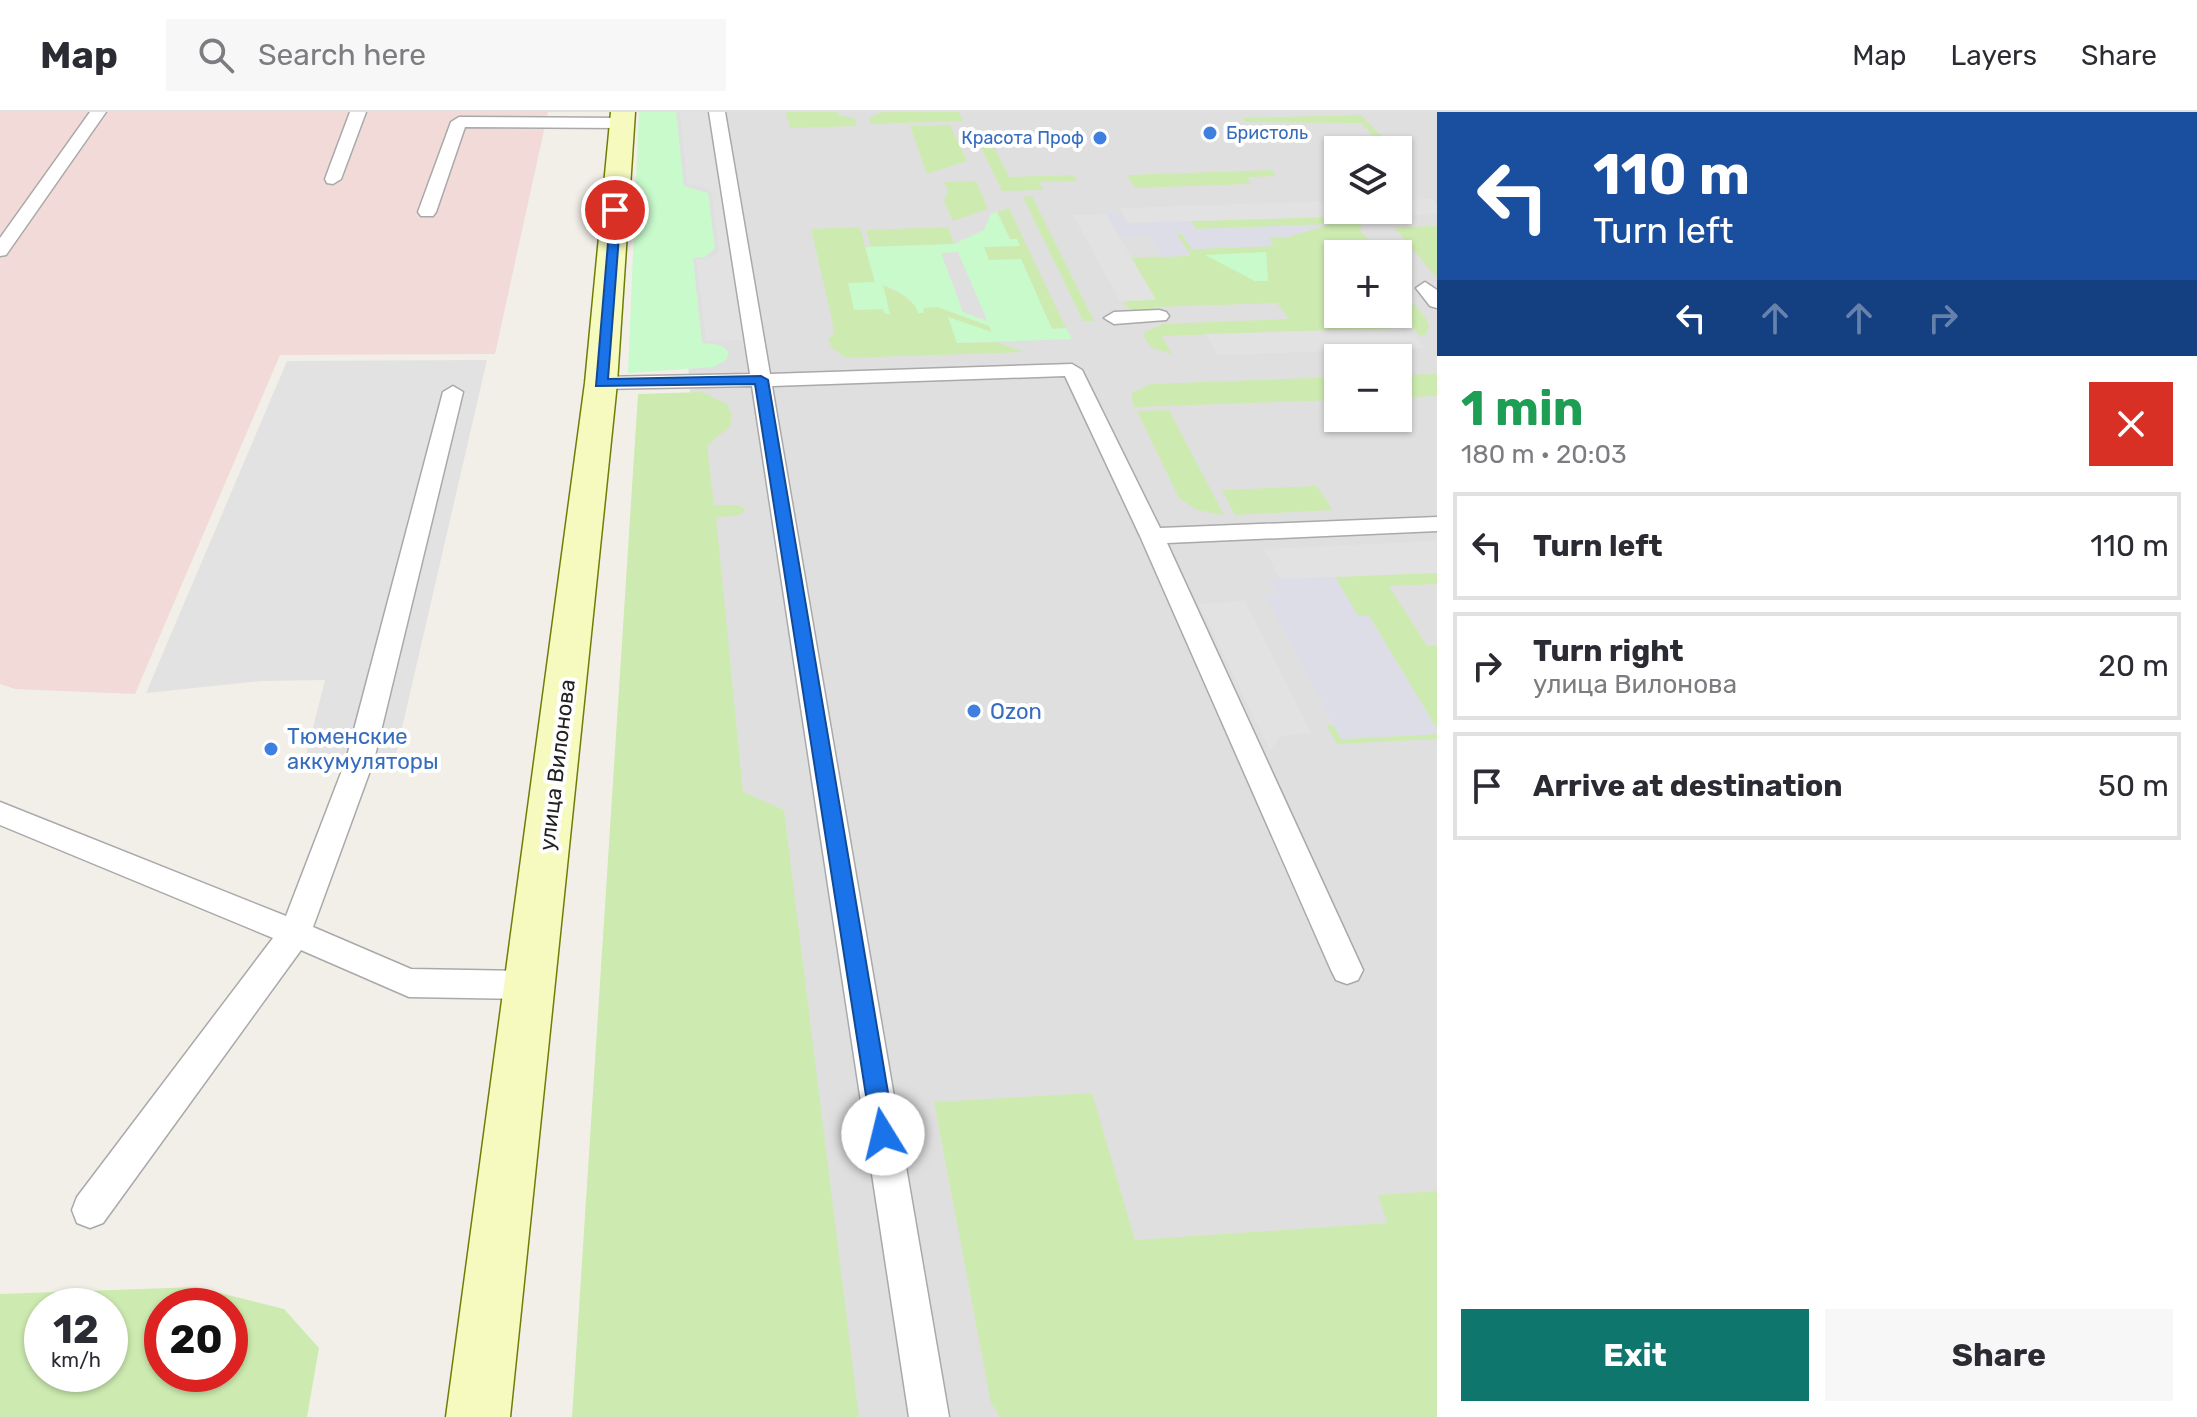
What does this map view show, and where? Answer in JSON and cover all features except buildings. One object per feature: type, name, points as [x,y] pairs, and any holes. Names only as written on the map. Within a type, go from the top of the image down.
[{"type":"street","name":"улица Вилонова","points":[[478,1417],[601,383],[623,118]]},
{"type":"lane","points":[[1,252],[98,112]]},
{"type":"lane","points":[[333,179],[358,112]]},
{"type":"lane","points":[[717,112],[929,1417]]},
{"type":"lane","points":[[427,212],[460,117],[623,118]]},
{"type":"lane","points":[[1114,318],[1159,316]]},
{"type":"lane","points":[[601,383],[836,380],[1072,370],[1152,536],[1347,970]]},
{"type":"lane","points":[[90,1210],[295,933],[360,760],[453,392]]},
{"type":"lane","points":[[1152,536],[1437,524]]},
{"type":"lane","points":[[0,813],[295,933],[409,983],[531,985]]},
{"type":"shaded area","points":[[0,112],[548,112],[495,354],[280,355],[135,694],[15,689],[0,684]]},
{"type":"shaded area","points":[[672,112],[1437,112],[1437,1417],[756,1417]]},
{"type":"shaded area","points":[[680,112],[711,112],[749,340],[706,341],[696,260],[713,258],[719,251],[712,192],[687,184]]},
{"type":"shaded area","points":[[1431,199],[1437,205],[1437,214],[1412,215],[1412,200]]},
{"type":"shaded area","points":[[1324,201],[1324,217],[1128,223],[1120,208]]},
{"type":"shaded area","points":[[1104,210],[1117,214],[1128,223],[1191,221],[1196,229],[1330,224],[1285,238],[1269,238],[1274,246],[1192,249],[1182,234],[1177,234],[1191,256],[1162,257],[1148,235],[1120,238]]},
{"type":"shaded area","points":[[1106,214],[1156,300],[1120,301],[1073,215]]},
{"type":"shaded area","points":[[1408,328],[1425,348],[1412,348],[1412,344],[1324,344],[1324,351],[1218,355],[1206,334]]},
{"type":"shaded area","points":[[487,360],[392,771],[360,760],[305,759],[325,680],[262,681],[146,693],[287,361]]},
{"type":"shaded area","points":[[1437,541],[1437,573],[1280,579],[1264,549]]},
{"type":"shaded area","points":[[1335,577],[1358,616],[1369,616],[1437,729],[1437,734],[1341,739],[1264,594],[1276,593],[1269,579]]},
{"type":"shaded area","points":[[1245,601],[1311,733],[1280,736],[1270,751],[1199,604]]},
{"type":"green space","points":[[639,112],[676,112],[684,186],[708,193],[715,248],[705,257],[693,258],[702,343],[720,346],[729,353],[726,360],[714,367],[628,373]]},
{"type":"green space","points":[[786,112],[836,112],[854,118],[857,126],[790,128]]},
{"type":"green space","points":[[882,112],[959,112],[963,121],[871,124],[869,118]]},
{"type":"green space","points":[[1361,115],[1381,136],[1374,136],[1361,123],[1245,122],[1242,118]]},
{"type":"green space","points":[[950,125],[967,161],[927,174],[910,126]]},
{"type":"green space","points":[[975,135],[988,135],[1009,177],[1073,175],[1077,181],[1040,182],[1043,190],[1002,191]]},
{"type":"green space","points":[[1272,170],[1276,176],[1247,177],[1251,184],[1135,188],[1127,175]]},
{"type":"green space","points":[[976,181],[988,209],[953,221],[944,202],[948,190],[944,182]]},
{"type":"green space","points":[[1032,196],[1094,321],[1083,321],[1023,197]]},
{"type":"green space","points":[[1009,208],[1066,328],[1052,329],[1021,260],[989,260],[983,247],[1020,245],[1010,239],[997,212]]},
{"type":"green space","points":[[997,212],[1010,239],[1017,239],[1020,246],[984,247],[989,260],[1021,259],[1052,329],[1066,328],[1072,339],[957,343],[948,317],[992,332],[989,326],[938,307],[923,308],[924,313],[918,313],[909,299],[883,285],[890,314],[885,314],[883,309],[854,310],[848,283],[875,282],[865,247],[954,244],[984,230],[991,214]],"holes":[[[958,252],[987,321],[963,312],[941,253]]]},
{"type":"green space","points":[[1324,217],[1324,224],[1360,224],[1363,228],[1359,229],[1368,240],[1324,240],[1324,328],[1412,328],[1412,303],[1426,318],[1429,327],[1425,335],[1419,335],[1413,328],[1162,336],[1172,354],[1152,348],[1144,337],[1145,332],[1163,324],[1289,319],[1277,303],[1154,307],[1155,310],[1134,311],[1123,304],[1128,300],[1155,299],[1131,258],[1190,255],[1176,234],[1182,234],[1192,249],[1273,246],[1268,238],[1285,238],[1327,225],[1196,229],[1191,221]]},
{"type":"green space","points":[[1437,226],[1437,278],[1412,248],[1412,240],[1405,240],[1394,227]]},
{"type":"green space","points":[[860,227],[875,282],[902,294],[916,307],[938,307],[989,326],[993,334],[949,318],[958,343],[996,342],[1025,352],[846,358],[832,348],[828,339],[834,334],[832,320],[811,229]]},
{"type":"green space","points":[[948,227],[954,244],[871,247],[866,230]]},
{"type":"green space","points":[[1266,252],[1268,281],[1255,281],[1205,255]]},
{"type":"green space","points":[[1437,374],[1437,396],[1412,397],[1412,375]]},
{"type":"green space","points":[[1324,378],[1324,400],[1134,407],[1131,393],[1151,384]]},
{"type":"green space","points":[[702,392],[727,404],[731,413],[731,425],[707,446],[714,505],[737,505],[746,510],[737,516],[716,517],[743,792],[784,810],[859,1417],[572,1417],[638,394]]},
{"type":"green space","points":[[1169,410],[1224,515],[1197,510],[1179,498],[1137,411]]},
{"type":"green space","points":[[1317,486],[1333,510],[1235,515],[1222,490]]},
{"type":"green space","points":[[1437,572],[1437,584],[1389,586],[1427,646],[1437,645],[1437,729],[1369,616],[1358,616],[1335,577]]},
{"type":"green space","points":[[1334,725],[1341,739],[1437,734],[1437,739],[1337,744],[1327,726]]},
{"type":"green space","points":[[1092,1093],[1135,1240],[1387,1223],[1378,1195],[1437,1191],[1437,1417],[1000,1417],[991,1403],[934,1102]]},
{"type":"green space","points":[[128,1289],[144,1289],[144,1392],[248,1392],[248,1300],[284,1309],[319,1348],[307,1417],[0,1417],[0,1294],[24,1293],[24,1392],[128,1392]]},
{"type":"place","name":"Бристоль","points":[[1210,133]]},
{"type":"place","name":"Красота Проф","points":[[1100,138]]},
{"type":"place","name":"Ozon","points":[[974,711]]},
{"type":"place","name":"Тюменские аккумуляторы","points":[[271,749]]},
{"type":"route","points":[[615,210],[601,383],[761,380],[883,1134]]}]
